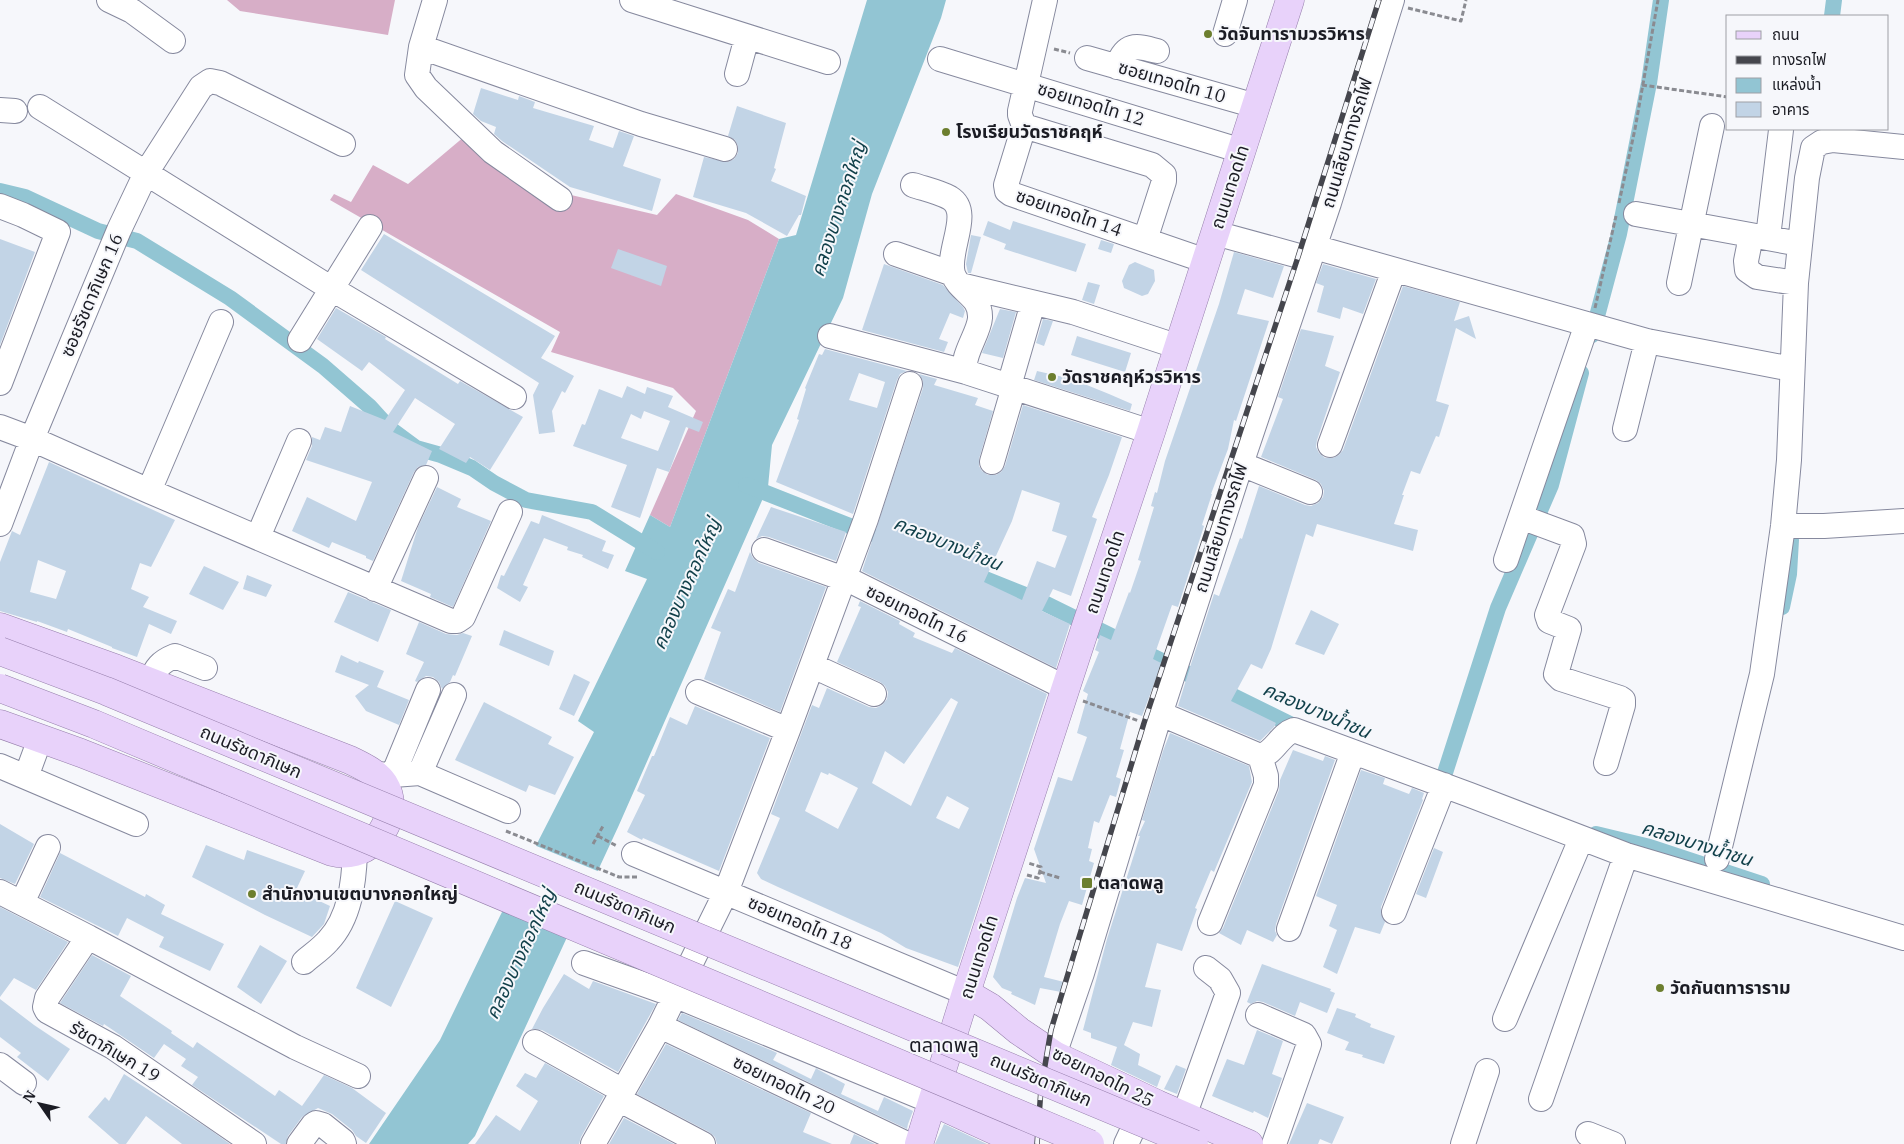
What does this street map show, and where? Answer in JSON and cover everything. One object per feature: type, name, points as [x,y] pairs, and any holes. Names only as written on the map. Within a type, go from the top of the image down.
[{"type":"main road","name":"ถนนเทอดไท","points":[[920,1144],[966,993],[1152,432],[1290,0]]},
{"type":"main road","points":[[0,627],[150,682],[384,775],[390,812],[385,828],[374,842],[355,852],[344,854],[332,852],[0,724]]},
{"type":"main road","name":"ถนนรัชดาภิเษก","points":[[0,652],[106,691],[1194,1144]]},
{"type":"main road","name":"ถนนรัชดาภิเษก","points":[[0,688],[94,724],[1090,1144]]},
{"type":"main road","name":"ซอยเทอดไท 25","points":[[966,993],[990,1006],[1019,1030],[1056,1056],[1157,1104],[1249,1144]]},
{"type":"main road","points":[[934,1102],[1024,1144]]},
{"type":"street","points":[[109,0],[132,12],[173,41]]},
{"type":"street","points":[[435,0],[421,47],[418,76],[426,88],[493,152],[560,199]]},
{"type":"street","points":[[632,0],[828,62]]},
{"type":"street","points":[[1045,0],[1026,84],[1022,121],[1152,165],[1164,175],[1164,181],[1145,240]]},
{"type":"street","points":[[1225,34],[1234,0]]},
{"type":"street","name":"ถนนเลียบทางรถไฟ","points":[[1056,1056],[1056,1049],[1082,973],[1159,721],[1312,253],[1391,2]]},
{"type":"street","points":[[737,74],[748,37]]},
{"type":"street","points":[[1117,67],[1121,54],[1129,49],[1139,46],[1157,51]]},
{"type":"street","points":[[421,47],[641,124],[725,149]]},
{"type":"street","name":"ซอยเทอดไท 10","points":[[1087,58],[1256,106]]},
{"type":"street","name":"ซอยเทอดไท 12","points":[[940,59],[1242,151]]},
{"type":"street","name":"ซอยรัชดาภิเษก 16","points":[[0,524],[32,439],[117,234],[146,173],[201,87],[210,81],[220,83],[343,144]]},
{"type":"street","points":[[40,107],[332,289],[514,397]]},
{"type":"street","name":"ซอยเทอดไท 14","points":[[1022,121],[1006,186],[1007,191],[1011,194],[1206,261]]},
{"type":"street","points":[[1679,282],[1712,126]]},
{"type":"street","points":[[1781,130],[1758,241],[1746,262],[1747,270],[1752,275],[1796,283]]},
{"type":"street","points":[[1717,859],[1762,674],[1783,526],[1789,460],[1796,283],[1807,178],[1814,148],[1822,142],[1833,140],[1904,147]]},
{"type":"street","points":[[914,185],[950,198],[959,207],[960,216],[952,256],[956,279],[971,294],[980,310],[979,324],[965,361],[966,372]]},
{"type":"street","points":[[0,206],[58,232],[0,383]]},
{"type":"street","points":[[1624,211],[1691,223],[1758,241],[1800,244]]},
{"type":"street","points":[[300,340],[370,227]]},
{"type":"street","points":[[1215,232],[1394,270],[1648,341],[1792,369]]},
{"type":"street","points":[[896,254],[956,279],[1033,303],[1073,312],[1179,347]]},
{"type":"street","points":[[1330,444],[1394,270]]},
{"type":"street","points":[[992,462],[1033,303]]},
{"type":"street","points":[[149,491],[221,322]]},
{"type":"street","points":[[1506,560],[1531,521],[1593,326]]},
{"type":"street","points":[[830,336],[966,372],[1152,432]]},
{"type":"street","points":[[1625,429],[1648,341]]},
{"type":"street","points":[[593,1144],[660,1026],[726,892],[813,666],[862,529],[910,384]]},
{"type":"street","points":[[0,427],[32,439],[451,621],[463,618],[510,512]]},
{"type":"street","points":[[258,537],[299,441]]},
{"type":"street","points":[[1242,464],[1310,492]]},
{"type":"street","points":[[375,589],[426,478]]},
{"type":"street","points":[[1531,521],[1572,536],[1574,544],[1547,615],[1549,621],[1569,629],[1556,674],[1561,679],[1623,700],[1623,706],[1606,763]]},
{"type":"street","points":[[1783,526],[1824,526],[1904,521]]},
{"type":"street","name":"ซอยเทอดไท 16","points":[[764,550],[844,578],[1065,691]]},
{"type":"street","points":[[150,682],[155,671],[164,660],[175,656],[205,668]]},
{"type":"street","points":[[813,666],[874,694]]},
{"type":"street","points":[[384,775],[428,690]]},
{"type":"street","points":[[698,692],[788,730]]},
{"type":"street","points":[[420,773],[454,695]]},
{"type":"street","points":[[1159,721],[1260,756],[1266,755],[1274,748],[1281,737],[1294,730],[1626,856],[1904,938]]},
{"type":"street","points":[[26,777],[40,739]]},
{"type":"street","points":[[1289,929],[1353,752]]},
{"type":"street","points":[[1210,923],[1266,785],[1266,776],[1260,756]]},
{"type":"street","points":[[0,766],[136,824]]},
{"type":"street","points":[[384,775],[420,773],[506,820]]},
{"type":"street","points":[[1394,912],[1444,786]]},
{"type":"street","points":[[1505,1019],[1581,839]]},
{"type":"street","points":[[22,904],[48,847]]},
{"type":"street","name":"ซอยเทอดไท 18","points":[[626,850],[966,993]]},
{"type":"street","points":[[304,962],[328,942],[335,932],[348,904],[354,879],[355,852]]},
{"type":"street","points":[[1541,1099],[1626,856]]},
{"type":"street","points":[[0,892],[88,936],[295,1047],[358,1076]]},
{"type":"street","name":"รัชดาภิเษก 19","points":[[88,936],[48,998],[45,1007],[48,1011],[113,1047],[254,1144]]},
{"type":"street","points":[[584,963],[674,995],[934,1102]]},
{"type":"street","points":[[1184,1116],[1228,993],[1220,979],[1206,968]]},
{"type":"street","points":[[1258,1015],[1304,1035],[1309,1044],[1274,1144]]},
{"type":"street","name":"ซอยเทอดไท 20","points":[[660,1026],[907,1144]]},
{"type":"street","points":[[535,1042],[702,1144]]},
{"type":"street","points":[[0,1065],[24,1083]]},
{"type":"street","points":[[1462,1144],[1487,1070]]},
{"type":"street","points":[[1126,1144],[1133,1129],[1144,1115],[1157,1104]]},
{"type":"street","points":[[299,1144],[316,1123],[323,1125],[343,1140],[344,1144]]},
{"type":"street","points":[[1588,1134],[1613,1144]]},
{"type":"path","points":[[1391,2],[1461,21],[1466,0]]},
{"type":"path","points":[[1593,326],[1624,211],[1658,0]]},
{"type":"path","points":[[1035,44],[1087,58]]},
{"type":"path","points":[[1644,85],[1726,97]]},
{"type":"path","points":[[1065,691],[1159,721]]},
{"type":"path","points":[[506,820],[619,877],[639,878]]},
{"type":"path","points":[[594,844],[603,826]]},
{"type":"path","points":[[598,836],[626,850]]},
{"type":"path","points":[[1019,873],[1038,878],[1041,867],[1023,862]]},
{"type":"path","points":[[1040,872],[1060,878]]},
{"type":"shaded area","points":[[227,0],[395,0],[388,35],[240,11]]},
{"type":"shaded area","points":[[479,128],[571,195],[657,215],[676,194],[748,220],[779,239],[670,527],[650,515],[696,411],[673,388],[551,352],[560,332],[330,200],[334,194],[351,202],[373,165],[408,184],[465,136]]},
{"type":"water","name":"คลองบางกอกใหญ่","points":[[867,0],[946,0],[941,18],[872,194],[843,298],[772,445],[768,487],[619,825],[475,1136],[468,1144],[369,1144],[440,1040],[500,916],[594,732],[578,721],[647,579],[625,571],[650,515],[670,527],[779,239],[796,235]]},
{"type":"pier","points":[[534,845],[600,872],[570,938],[501,909]]},
{"type":"building","points":[[481,88],[518,100],[519,96],[535,102],[533,108],[594,126],[589,140],[613,148],[619,131],[634,136],[623,166],[661,179],[652,211],[570,187],[502,141],[494,134],[496,127],[481,121],[473,114]]},
{"type":"building","points":[[737,106],[786,123],[774,168],[776,169],[771,181],[806,196],[801,215],[799,215],[787,236],[746,213],[693,197],[704,157],[728,162],[734,159],[738,153],[738,146],[735,140],[728,136]]},
{"type":"building","points":[[988,221],[1010,230],[1013,221],[1086,244],[1076,272],[1004,249],[1006,244],[983,235]]},
{"type":"building","points":[[384,234],[555,336],[541,358],[574,376],[565,393],[562,391],[552,411],[555,432],[539,434],[533,395],[539,383],[361,270]]},
{"type":"building","points":[[971,235],[981,237],[971,273],[968,273],[966,264]]},
{"type":"building","points":[[0,239],[35,252],[0,345]]},
{"type":"building","points":[[1101,240],[1114,244],[1111,253],[1098,249]]},
{"type":"building","points":[[618,249],[667,266],[661,286],[611,268]]},
{"type":"building","points":[[1234,252],[1284,266],[1273,298],[1245,289],[1237,314],[1269,321],[1236,421],[1234,420],[1228,449],[1211,494],[1202,525],[1204,526],[1178,607],[1172,605],[1153,659],[1161,663],[1157,676],[1142,716],[1130,712],[1120,749],[1124,750],[1116,777],[1121,779],[1116,797],[1110,795],[1099,823],[1094,821],[1088,848],[1092,849],[1089,861],[1094,863],[1082,905],[1069,901],[1060,924],[1044,977],[1064,982],[1061,992],[1040,988],[1035,1005],[1002,988],[993,977],[1025,878],[1046,883],[1034,849],[1058,777],[1072,781],[1087,737],[1077,733],[1088,694],[1083,691],[1099,652],[1095,650],[1100,635],[1111,640],[1130,593],[1141,561],[1138,560],[1154,507],[1151,506],[1155,492],[1157,493],[1165,461],[1219,304]]},
{"type":"building","points":[[1135,262],[1154,270],[1155,281],[1148,294],[1142,296],[1124,288],[1122,281],[1129,265]]},
{"type":"building","points":[[884,264],[943,285],[963,307],[965,311],[963,318],[950,313],[939,339],[948,342],[944,352],[862,330]]},
{"type":"building","points":[[1323,264],[1376,279],[1363,314],[1343,307],[1340,319],[1317,312],[1324,286],[1316,283]]},
{"type":"building","points":[[1088,282],[1100,285],[1094,304],[1082,300]]},
{"type":"building","points":[[1403,286],[1460,302],[1454,321],[1469,316],[1476,339],[1456,328],[1436,401],[1449,405],[1439,437],[1436,436],[1420,474],[1411,471],[1402,495],[1404,495],[1394,524],[1418,530],[1413,551],[1317,524],[1313,537],[1306,534],[1271,649],[1262,669],[1251,664],[1231,701],[1276,723],[1260,741],[1178,706],[1191,664],[1214,594],[1219,596],[1240,538],[1242,539],[1259,486],[1305,505],[1311,506],[1318,503],[1323,497],[1324,491],[1321,484],[1316,480],[1261,457],[1283,399],[1278,397],[1301,329],[1334,336],[1325,366],[1340,372],[1316,447],[1325,458],[1333,458],[1343,450]]},
{"type":"building","points":[[336,308],[386,337],[385,339],[458,384],[460,381],[523,417],[490,470],[470,457],[466,463],[439,449],[455,424],[415,398],[393,432],[432,451],[426,465],[418,467],[414,472],[373,561],[366,558],[366,556],[332,542],[329,548],[292,531],[307,497],[356,521],[372,482],[306,460],[312,446],[312,437],[320,440],[325,427],[341,432],[350,406],[385,420],[405,390],[369,362],[362,371],[317,339]]},
{"type":"building","points":[[1000,309],[1016,312],[1003,358],[982,353]]},
{"type":"building","points":[[1043,319],[1053,321],[1044,346],[1036,343]]},
{"type":"building","points":[[1077,336],[1131,353],[1125,372],[1071,355]]},
{"type":"building","points":[[825,349],[907,371],[900,374],[897,380],[853,514],[776,482],[799,420],[797,419],[805,388],[819,354],[822,355]],"holes":[[[859,373],[885,382],[877,408],[849,400]]]},
{"type":"building","points":[[1037,371],[1072,379],[1109,394],[1132,404],[1130,411],[1034,380]]},
{"type":"building","points":[[919,374],[937,379],[934,385],[978,398],[975,405],[993,411],[979,459],[979,466],[988,475],[996,475],[1005,466],[1023,405],[1122,437],[1092,517],[1097,519],[1071,596],[1053,589],[1042,611],[1070,624],[1056,668],[862,571],[923,388],[923,381]],"holes":[[[1022,490],[1060,503],[1052,531],[1067,536],[1055,568],[1037,561],[1022,600],[984,582],[1012,521]]]},
{"type":"building","points":[[627,386],[645,394],[647,387],[673,396],[668,407],[703,422],[699,432],[686,427],[669,472],[657,468],[640,518],[611,507],[627,465],[573,446],[582,424],[585,425],[599,389],[622,398]],"holes":[[[644,411],[670,421],[658,451],[621,438],[631,414],[641,419]]]},
{"type":"building","points":[[49,462],[175,520],[151,567],[140,563],[131,589],[149,597],[143,607],[177,621],[171,634],[149,624],[137,657],[68,629],[67,632],[37,621],[0,611],[0,562],[12,531],[20,535]],"holes":[[[38,560],[66,571],[56,599],[30,592]]]},
{"type":"building","points":[[437,487],[461,499],[457,507],[491,521],[453,607],[430,597],[431,594],[401,581],[418,527]]},
{"type":"building","points":[[771,507],[846,532],[836,561],[769,537],[762,536],[756,539]]},
{"type":"building","points":[[542,515],[606,541],[602,551],[614,555],[608,569],[582,557],[583,555],[567,550],[568,547],[544,538],[523,585],[528,587],[520,602],[497,588],[501,575],[504,576],[531,521],[539,524]]},
{"type":"building","points":[[750,552],[759,563],[826,587],[780,712],[704,679],[721,632],[711,628],[728,589],[735,592]]},
{"type":"building","points":[[204,566],[239,582],[223,610],[189,594]]},
{"type":"building","points":[[247,575],[272,585],[266,597],[243,589]]},
{"type":"building","points":[[348,592],[391,610],[378,642],[334,622]]},
{"type":"building","points":[[860,601],[900,621],[899,624],[915,633],[913,637],[952,653],[955,648],[1047,694],[958,967],[906,948],[881,933],[761,879],[757,873],[780,818],[771,814],[812,705],[819,708],[827,688],[869,707],[876,708],[887,699],[888,692],[880,682],[837,662],[861,607],[858,606]],"holes":[[[951,698],[958,702],[911,806],[872,783],[885,751],[904,764]],[[821,772],[828,775],[829,773],[858,788],[838,829],[805,811]],[[947,796],[969,808],[959,829],[936,818]]]},
{"type":"building","points":[[1311,610],[1339,624],[1324,655],[1295,644]]},
{"type":"building","points":[[419,622],[446,634],[457,635],[463,633],[472,636],[455,676],[453,675],[450,682],[442,689],[439,682],[433,677],[426,676],[417,682],[415,681],[424,662],[406,654]]},
{"type":"building","points":[[504,630],[554,651],[549,666],[499,645]]},
{"type":"building","points":[[341,655],[358,663],[359,661],[384,671],[377,687],[409,700],[399,725],[366,711],[355,696],[369,685],[335,672]]},
{"type":"building","points":[[574,674],[590,682],[574,716],[559,709]]},
{"type":"building","points":[[484,702],[552,737],[548,744],[574,757],[555,795],[529,785],[526,792],[455,760]]},
{"type":"building","points":[[695,706],[770,738],[719,871],[643,838],[642,840],[627,832],[645,795],[637,791],[670,717],[687,725]]},
{"type":"building","points":[[1170,733],[1249,766],[1252,782],[1214,872],[1211,870],[1195,908],[1197,909],[1182,951],[1157,943],[1145,987],[1161,990],[1152,1027],[1133,1022],[1124,1045],[1140,1054],[1138,1065],[1161,1076],[1157,1087],[1111,1065],[1117,1047],[1091,1038],[1091,1033],[1083,1030],[1107,939],[1140,836],[1138,836],[1145,821],[1142,820]]},
{"type":"building","points":[[1293,750],[1323,761],[1325,756],[1335,760],[1276,924],[1275,931],[1277,935],[1273,942],[1247,930],[1241,945],[1219,933],[1223,928],[1279,790],[1280,780]]},
{"type":"building","points":[[1361,770],[1385,778],[1383,784],[1409,794],[1412,788],[1424,793],[1423,800],[1381,907],[1381,914],[1385,922],[1380,934],[1355,927],[1337,974],[1323,967],[1337,930],[1329,926],[1337,905],[1316,896]]},
{"type":"building","points":[[0,824],[34,844],[15,884],[0,878]]},
{"type":"building","points":[[206,845],[244,860],[247,850],[305,871],[296,890],[330,906],[324,924],[312,937],[192,877]]},
{"type":"building","points":[[1434,848],[1443,852],[1426,898],[1416,894]]},
{"type":"building","points":[[60,853],[145,897],[146,894],[165,905],[161,914],[224,944],[210,971],[159,947],[164,937],[127,918],[118,936],[40,897]]},
{"type":"building","points":[[395,901],[433,918],[391,1007],[356,988]]},
{"type":"building","points":[[0,907],[68,942],[36,990],[14,978],[0,997]]},
{"type":"building","points":[[260,945],[287,961],[261,1004],[237,987]]},
{"type":"building","points":[[92,955],[131,976],[120,996],[172,1031],[171,1033],[193,1048],[197,1042],[275,1096],[279,1090],[302,1106],[324,1075],[352,1088],[386,1113],[366,1143],[332,1114],[318,1108],[302,1117],[288,1136],[286,1144],[281,1144],[192,1085],[198,1077],[181,1066],[186,1059],[164,1044],[154,1058],[104,1024],[103,1026],[60,1003]]},
{"type":"building","points":[[1262,964],[1331,989],[1330,991],[1335,993],[1327,1013],[1300,1002],[1295,1016],[1263,1002],[1257,1001],[1251,1004],[1247,1002]]},
{"type":"building","points":[[564,974],[589,989],[593,981],[656,1004],[618,1072],[542,1030],[532,1029]]},
{"type":"building","points":[[0,999],[70,1049],[48,1081],[17,1057],[21,1053],[0,1037]]},
{"type":"building","points":[[1337,1008],[1356,1014],[1355,1017],[1371,1024],[1370,1027],[1395,1036],[1384,1064],[1345,1050],[1349,1042],[1327,1033]]},
{"type":"building","points":[[682,1013],[777,1053],[773,1060],[811,1079],[816,1068],[845,1084],[841,1094],[878,1111],[884,1097],[913,1111],[907,1129],[678,1020]]},
{"type":"building","points":[[1257,1030],[1283,1041],[1272,1074],[1282,1078],[1268,1118],[1212,1096],[1227,1059],[1244,1065]]},
{"type":"building","points":[[666,1044],[811,1113],[803,1132],[832,1144],[717,1144],[715,1137],[709,1132],[637,1094]]},
{"type":"building","points":[[545,1063],[604,1096],[579,1144],[475,1144],[496,1115],[520,1131],[538,1101],[516,1086],[525,1073],[536,1078]]},
{"type":"building","points":[[1176,1065],[1186,1069],[1177,1094],[1164,1089]]},
{"type":"building","points":[[124,1074],[230,1144],[182,1144],[146,1116],[126,1144],[119,1144],[88,1117],[105,1097],[109,1101]]},
{"type":"building","points":[[1307,1103],[1344,1117],[1332,1144],[1320,1139],[1318,1144],[1289,1144]]},
{"type":"building","points":[[624,1118],[674,1144],[609,1144]]},
{"type":"building","points":[[944,1124],[987,1144],[935,1144]]},
{"type":"building","points":[[854,1134],[875,1144],[850,1144]]},
{"type":"waterway","points":[[1592,335],[1619,234],[1649,83],[1661,0]]},
{"type":"waterway","points":[[1832,15],[1834,0]]},
{"type":"waterway","points":[[0,191],[25,197],[98,231],[137,241],[230,298],[323,366],[369,406],[389,428],[416,448],[441,455],[472,468],[494,483],[526,500],[592,512],[657,552]]},
{"type":"waterway","points":[[1443,779],[1498,608],[1551,485],[1581,373]]},
{"type":"waterway","name":"คลองบางน้ำชน","points":[[746,485],[870,534]]},
{"type":"waterway","points":[[1782,607],[1789,574],[1791,540]]},
{"type":"waterway","name":"คลองบางน้ำชน","points":[[965,571],[1038,600],[1304,731]]},
{"type":"waterway","name":"คลองบางน้ำชน","points":[[1596,834],[1650,847],[1762,884]]},
{"type":"railway","points":[[1037,1144],[1041,1089],[1051,1030],[1144,723],[1298,257],[1379,0]]},
{"type":"place","name":"วัดจันทารามวรวิหาร","points":[[1208,34]]},
{"type":"place","name":"โรงเรียนวัดราชคฤห์","points":[[946,132]]},
{"type":"place","name":"วัดราชคฤห์วรวิหาร","points":[[1052,377]]},
{"type":"place","name":"ตลาดพลู","points":[[1087,883]]},
{"type":"place","name":"สำนักงานเขตบางกอกใหญ่","points":[[252,894]]},
{"type":"place","name":"วัดกันตทาราราม","points":[[1660,988]]},
{"type":"district","name":"ตลาดพลู","points":[[944,1045]]}]
